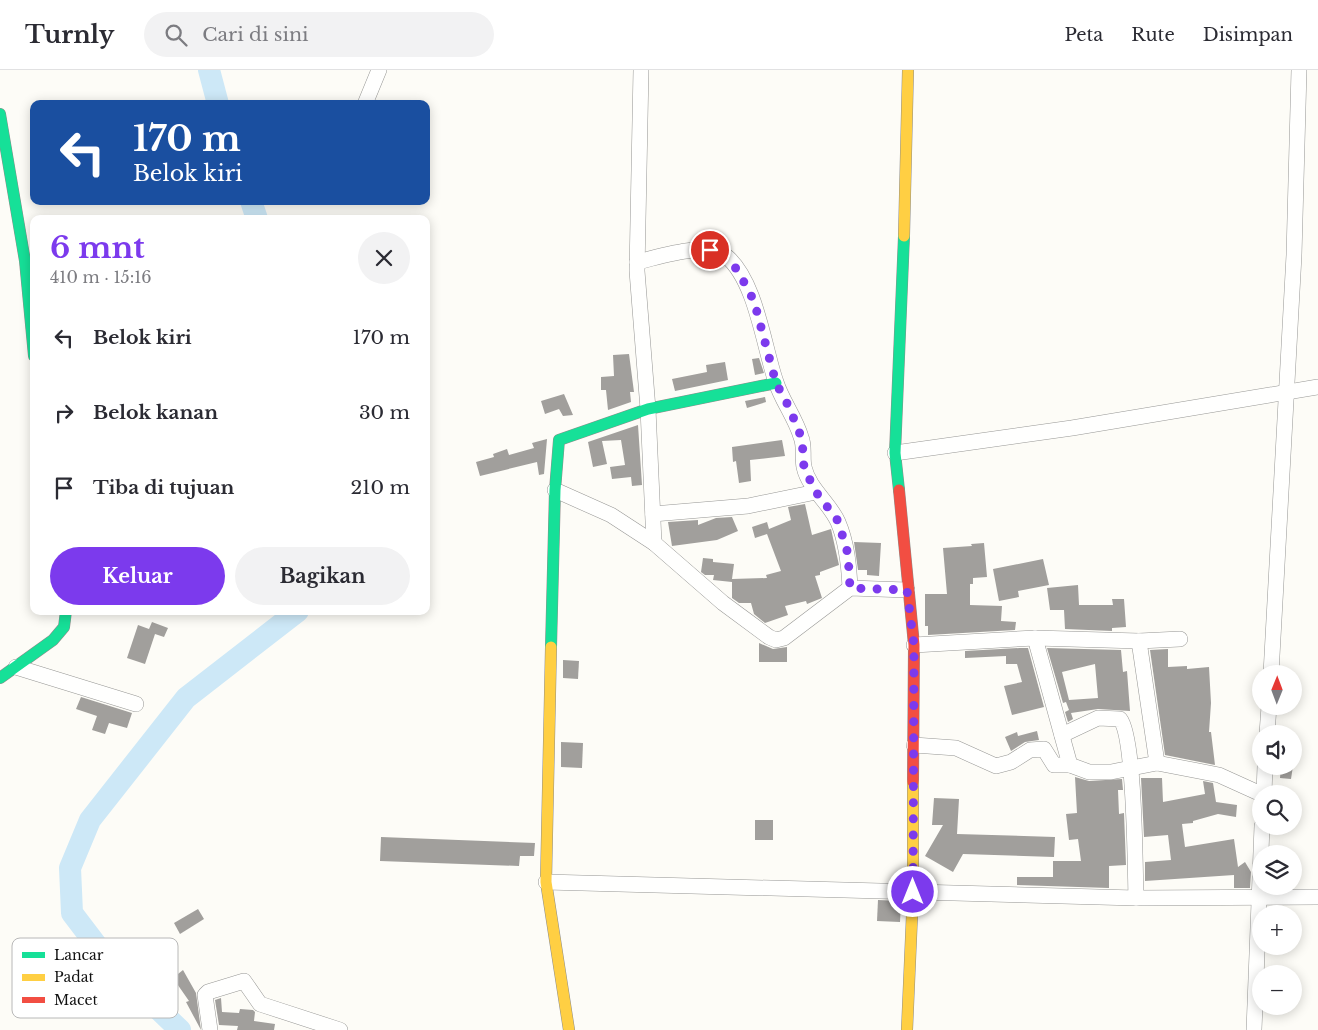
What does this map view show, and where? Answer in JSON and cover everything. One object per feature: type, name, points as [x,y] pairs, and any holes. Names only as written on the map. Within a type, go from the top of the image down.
[{"type":"street","points":[[367,100],[379,70]]},
{"type":"street","points":[[641,70],[637,262],[648,409],[654,543]]},
{"type":"street","points":[[907,1030],[913,892],[914,645],[907,590],[895,452],[905,207],[908,70]]},
{"type":"street","points":[[1272,665],[1287,392],[1299,70]]},
{"type":"street","points":[[0,114],[25,260],[30,313]]},
{"type":"street","points":[[637,262],[688,251],[710,250],[726,256],[738,271],[754,301],[776,383],[789,407],[802,439],[804,468],[816,492],[838,521],[848,554],[850,588]]},
{"type":"street","points":[[569,1030],[546,882],[556,450],[559,440],[648,409],[776,383]]},
{"type":"street","points":[[895,452],[1072,428],[1318,387]]},
{"type":"street","points":[[555,490],[611,516],[654,543],[723,603],[776,640],[784,638],[850,588],[907,590]]},
{"type":"street","points":[[653,514],[748,506],[816,492]]},
{"type":"street","points":[[0,678],[53,640],[64,627],[66,615]]},
{"type":"street","points":[[914,645],[1035,638],[1139,641],[1180,639]]},
{"type":"street","points":[[1035,638],[1070,765]]},
{"type":"street","points":[[1139,641],[1157,763]]},
{"type":"street","points":[[16,667],[136,704]]},
{"type":"street","points":[[1062,735],[1098,718],[1120,719],[1125,725],[1130,769],[1136,898]]},
{"type":"street","points":[[914,745],[956,748],[996,766],[1011,762],[1030,750],[1044,749],[1049,754],[1054,765],[1070,765],[1089,772],[1111,772],[1157,763],[1219,776],[1252,790]]},
{"type":"street","points":[[1254,1030],[1262,835]]},
{"type":"street","points":[[546,882],[1136,898],[1318,897]]},
{"type":"street","points":[[210,1030],[205,995],[208,992],[244,981],[260,1004],[340,1030]]},
{"type":"building","points":[[629,354],[634,392],[630,392],[631,402],[608,410],[606,390],[601,390],[601,377],[614,376],[613,355]]},
{"type":"building","points":[[759,358],[764,373],[755,375],[752,359]]},
{"type":"building","points":[[725,362],[728,380],[675,391],[672,379],[707,372],[706,365]]},
{"type":"building","points":[[564,394],[573,415],[563,416],[559,409],[545,414],[541,401]]},
{"type":"building","points":[[765,397],[766,402],[747,408],[745,401]]},
{"type":"building","points":[[638,425],[642,485],[632,486],[631,477],[612,479],[610,467],[625,465],[621,440],[602,441],[607,464],[593,467],[588,442]]},
{"type":"building","points":[[547,439],[544,474],[539,475],[537,462],[480,476],[476,462],[494,457],[493,454],[507,449],[509,455],[534,448],[532,443]]},
{"type":"building","points":[[782,440],[785,456],[750,460],[751,481],[739,483],[736,461],[733,462],[732,447]]},
{"type":"building","points":[[805,504],[812,535],[831,529],[839,565],[820,572],[820,575],[815,576],[822,598],[807,604],[806,601],[785,606],[788,615],[765,623],[754,614],[751,603],[739,603],[732,598],[732,582],[713,580],[714,575],[705,575],[701,572],[703,558],[713,559],[713,562],[734,564],[732,579],[767,578],[766,575],[781,571],[767,534],[755,538],[752,527],[767,522],[769,529],[791,520],[788,507]]},
{"type":"building","points":[[732,517],[738,531],[717,540],[672,546],[668,522],[698,520],[698,525],[716,518]]},
{"type":"building","points":[[854,542],[881,543],[879,576],[867,575],[867,570],[858,570]]},
{"type":"building","points":[[984,543],[987,577],[973,578],[973,584],[970,584],[970,605],[1002,606],[1001,621],[1016,622],[1015,630],[928,635],[928,626],[925,626],[925,594],[947,594],[943,548],[972,546],[971,544]]},
{"type":"building","points":[[1043,559],[1049,585],[1018,591],[1019,597],[999,601],[993,569]]},
{"type":"building","points":[[1078,585],[1079,605],[1113,605],[1112,599],[1124,599],[1126,627],[1112,628],[1112,631],[1065,629],[1064,610],[1050,610],[1047,588]]},
{"type":"building","points":[[152,622],[168,628],[164,637],[155,634],[145,664],[127,658],[138,625],[149,629]]},
{"type":"building","points":[[759,643],[773,649],[787,647],[787,662],[759,662]]},
{"type":"building","points":[[1028,648],[1044,707],[1012,715],[1004,686],[1022,682],[1017,664],[1006,664],[1006,656],[965,658],[965,651]]},
{"type":"building","points":[[1047,648],[1121,650],[1123,672],[1127,671],[1130,711],[1098,709],[1071,713],[1073,719],[1068,722],[1065,712],[1069,710],[1066,702],[1063,703]],"holes":[[[1095,664],[1098,698],[1069,700],[1062,672]]]},
{"type":"building","points":[[1168,649],[1168,667],[1187,666],[1187,669],[1209,667],[1211,703],[1209,732],[1211,732],[1215,765],[1165,755],[1150,650]]},
{"type":"building","points":[[563,660],[579,661],[578,679],[563,678]]},
{"type":"building","points":[[81,697],[132,713],[127,728],[109,723],[105,734],[92,730],[97,716],[76,709]]},
{"type":"building","points":[[1037,731],[1039,740],[1025,742],[1011,751],[1005,737],[1017,732],[1018,736]]},
{"type":"building","points":[[561,742],[583,743],[582,768],[561,767]]},
{"type":"building","points":[[1280,775],[1292,775],[1291,779],[1280,778]]},
{"type":"building","points":[[1075,777],[1089,781],[1122,779],[1123,790],[1118,790],[1119,814],[1124,813],[1126,865],[1109,866],[1109,888],[1017,885],[1017,877],[1053,877],[1053,861],[1081,861],[1078,839],[1069,840],[1066,814],[1077,813]]},
{"type":"building","points":[[1141,778],[1162,778],[1163,802],[1205,794],[1203,781],[1213,783],[1216,802],[1237,805],[1236,817],[1218,814],[1193,821],[1193,823],[1182,824],[1185,847],[1234,839],[1238,867],[1245,862],[1251,872],[1250,888],[1234,888],[1234,875],[1145,881],[1145,862],[1171,860],[1168,835],[1144,837]]},
{"type":"building","points":[[934,798],[959,799],[957,834],[1055,837],[1054,857],[963,854],[953,872],[925,856],[943,825],[932,825]]},
{"type":"building","points":[[755,820],[773,820],[773,840],[755,840]]},
{"type":"building","points":[[381,837],[535,843],[534,856],[520,856],[519,866],[380,861]]},
{"type":"building","points":[[878,900],[901,901],[900,922],[877,921]]},
{"type":"building","points":[[198,909],[204,919],[180,934],[174,923]]},
{"type":"building","points":[[183,970],[196,993],[201,1030],[186,1002],[189,1001],[178,985],[178,974]]},
{"type":"building","points":[[221,998],[222,1012],[239,1013],[240,1009],[253,1010],[255,1012],[254,1021],[275,1024],[274,1030],[237,1030],[238,1026],[219,1025],[215,1000]]},
{"type":"waterway","points":[[209,70],[217,100]]},
{"type":"waterway","points":[[252,205],[256,215]]},
{"type":"waterway","points":[[91,938],[72,913],[70,868],[90,820],[186,698],[293,615]]},
{"type":"waterway","points":[[167,1018],[180,1030]]},
{"type":"traffic: fast","points":[[0,114],[25,261],[30,314]]},
{"type":"traffic: fast","points":[[899,490],[895,453],[904,236]]},
{"type":"traffic: fast","points":[[551,647],[555,490],[559,440],[648,409],[776,383]]},
{"type":"traffic: fast","points":[[0,678],[53,640],[64,627],[66,615]]},
{"type":"traffic: slow","points":[[904,236],[908,70]]},
{"type":"traffic: slow","points":[[551,647],[546,882],[569,1030]]},
{"type":"traffic: slow","points":[[907,1030],[913,892],[913,782]]},
{"type":"traffic: jam","points":[[899,490],[914,645],[913,782]]},
{"type":"route","points":[[710,250],[726,256],[738,271],[754,301],[776,383],[789,407],[802,439],[804,468],[816,492],[838,521],[848,554],[850,588],[907,590],[914,645],[913,892]]}]
